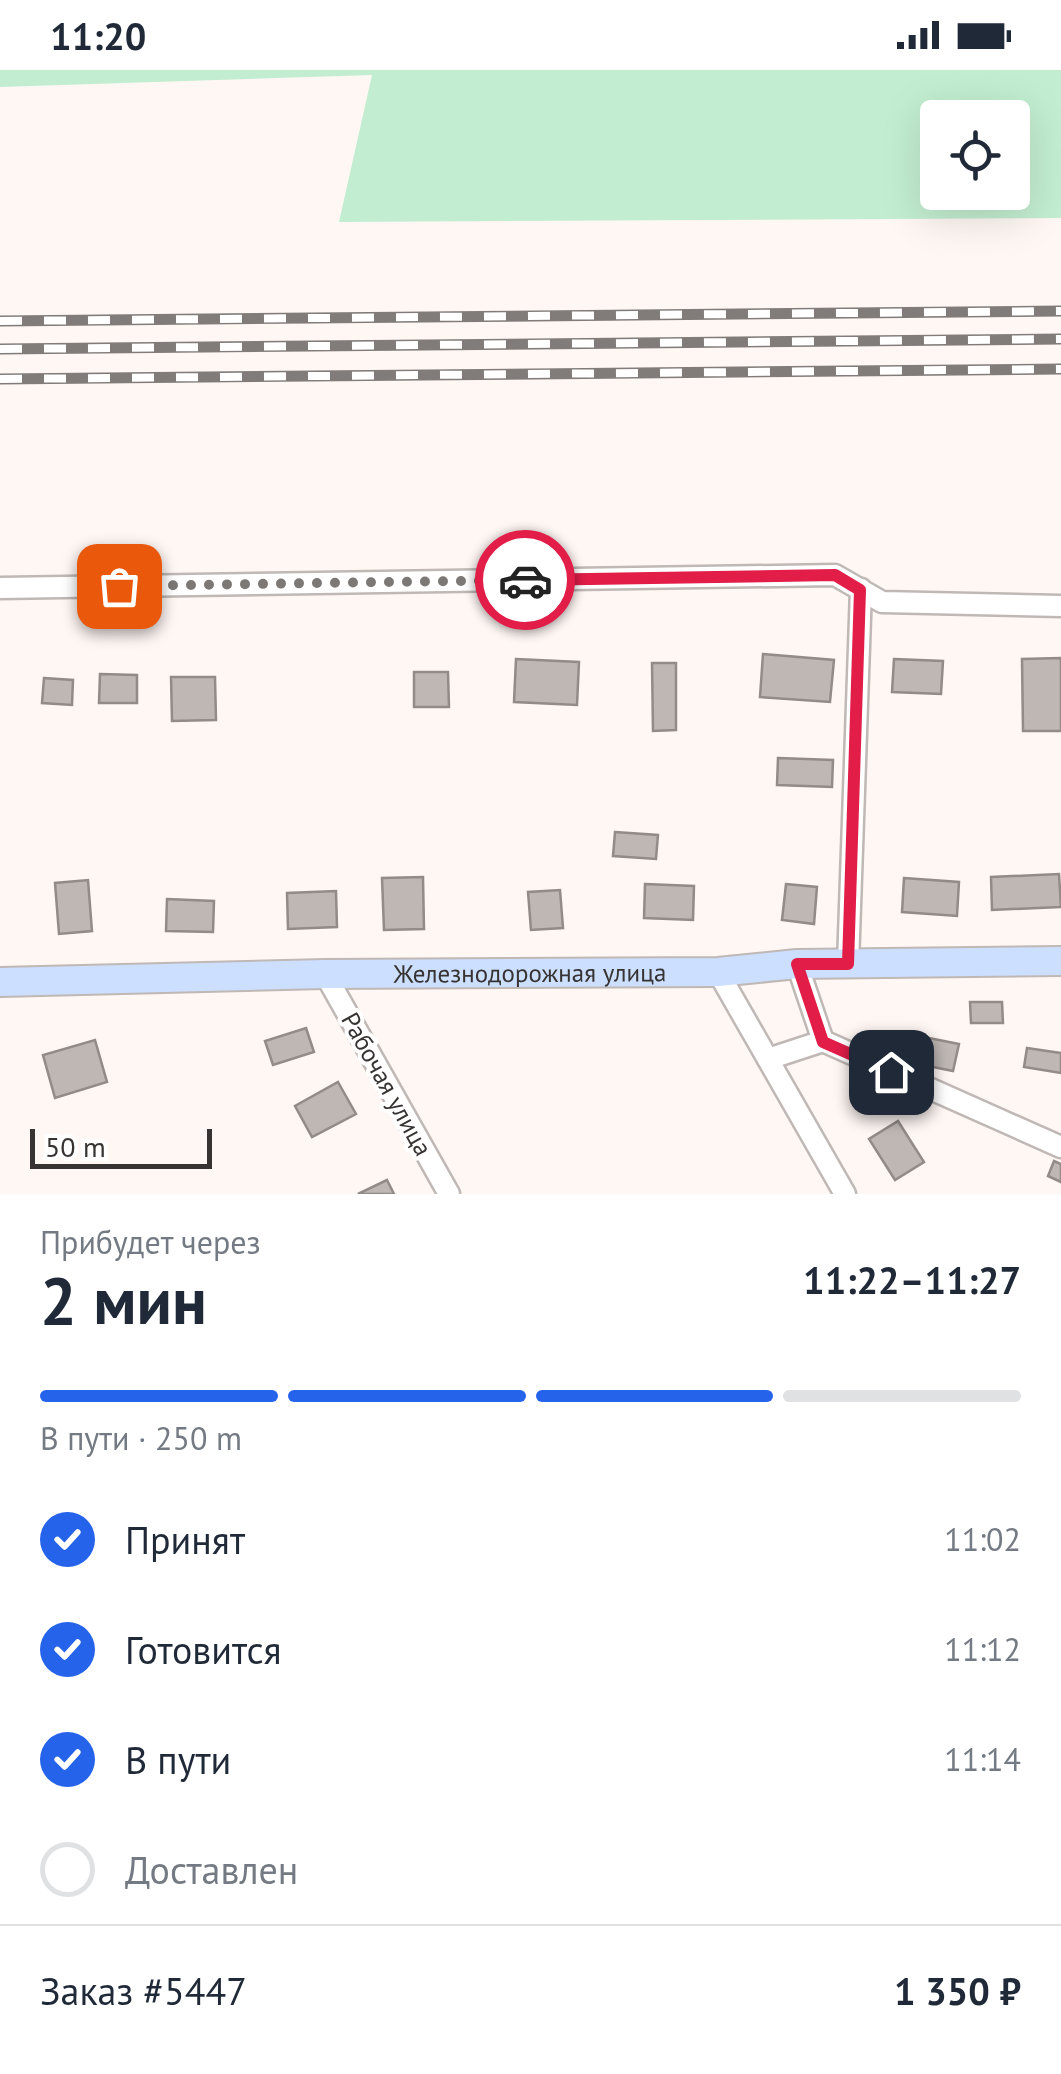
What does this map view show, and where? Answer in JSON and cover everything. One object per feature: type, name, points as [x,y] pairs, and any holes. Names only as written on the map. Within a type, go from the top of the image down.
[{"type":"street","points":[[0,588],[835,575],[882,602],[1061,606]]},
{"type":"street","points":[[848,964],[860,590]]},
{"type":"street","name":"Железнодорожная улица","points":[[0,982],[324,974],[718,972],[797,964],[1061,961]]},
{"type":"street","points":[[797,964],[823,1042]]},
{"type":"street","points":[[718,972],[845,1194]]},
{"type":"street","name":"Рабочая улица","points":[[324,974],[449,1194]]},
{"type":"street","points":[[768,1059],[823,1042],[1061,1147]]},
{"type":"green space","points":[[0,70],[1061,70],[1061,218],[339,222],[372,75],[0,87]]},
{"type":"building","points":[[763,654],[834,660],[830,702],[760,697]]},
{"type":"building","points":[[1061,658],[1061,731],[1023,731],[1022,659]]},
{"type":"building","points":[[516,659],[579,662],[577,705],[514,702]]},
{"type":"building","points":[[894,659],[943,661],[941,694],[892,692]]},
{"type":"building","points":[[652,663],[676,663],[676,730],[653,731]]},
{"type":"building","points":[[414,672],[448,672],[449,707],[414,707]]},
{"type":"building","points":[[100,674],[137,675],[137,703],[99,703]]},
{"type":"building","points":[[171,677],[215,677],[216,720],[172,721]]},
{"type":"building","points":[[44,678],[73,680],[72,705],[42,703]]},
{"type":"building","points":[[778,758],[833,760],[832,787],[777,785]]},
{"type":"building","points":[[615,832],[658,835],[656,859],[613,856]]},
{"type":"building","points":[[1059,874],[1061,907],[992,910],[991,877]]},
{"type":"building","points":[[423,877],[424,929],[384,930],[382,878]]},
{"type":"building","points":[[904,878],[959,882],[957,916],[902,912]]},
{"type":"building","points":[[88,880],[92,931],[59,934],[55,883]]},
{"type":"building","points":[[645,884],[694,886],[693,920],[644,918]]},
{"type":"building","points":[[786,884],[817,887],[814,924],[782,920]]},
{"type":"building","points":[[560,890],[563,928],[531,930],[528,892]]},
{"type":"building","points":[[336,891],[337,927],[288,929],[287,893]]},
{"type":"building","points":[[167,899],[214,901],[213,932],[166,931]]},
{"type":"building","points":[[970,1002],[1002,1002],[1003,1023],[971,1023]]},
{"type":"building","points":[[306,1028],[314,1052],[273,1065],[265,1041]]},
{"type":"building","points":[[909,1034],[959,1044],[953,1071],[903,1061]]},
{"type":"building","points":[[95,1040],[107,1082],[55,1098],[43,1055]]},
{"type":"building","points":[[1027,1048],[1061,1053],[1061,1073],[1024,1067]]},
{"type":"building","points":[[338,1082],[356,1114],[312,1137],[295,1106]]},
{"type":"building","points":[[898,1121],[924,1162],[895,1180],[869,1139]]},
{"type":"building","points":[[1054,1161],[1061,1164],[1061,1182],[1048,1176]]},
{"type":"building","points":[[387,1180],[394,1194],[358,1194]]},
{"type":"railway","points":[[0,321],[1061,311]]},
{"type":"railway","points":[[0,349],[1061,339]]},
{"type":"railway","points":[[0,379],[1061,369]]},
{"type":"way so far","points":[[119,586],[525,580]]},
{"type":"route","points":[[525,580],[835,575],[860,590],[848,964],[797,964],[823,1042],[891,1072]]}]
